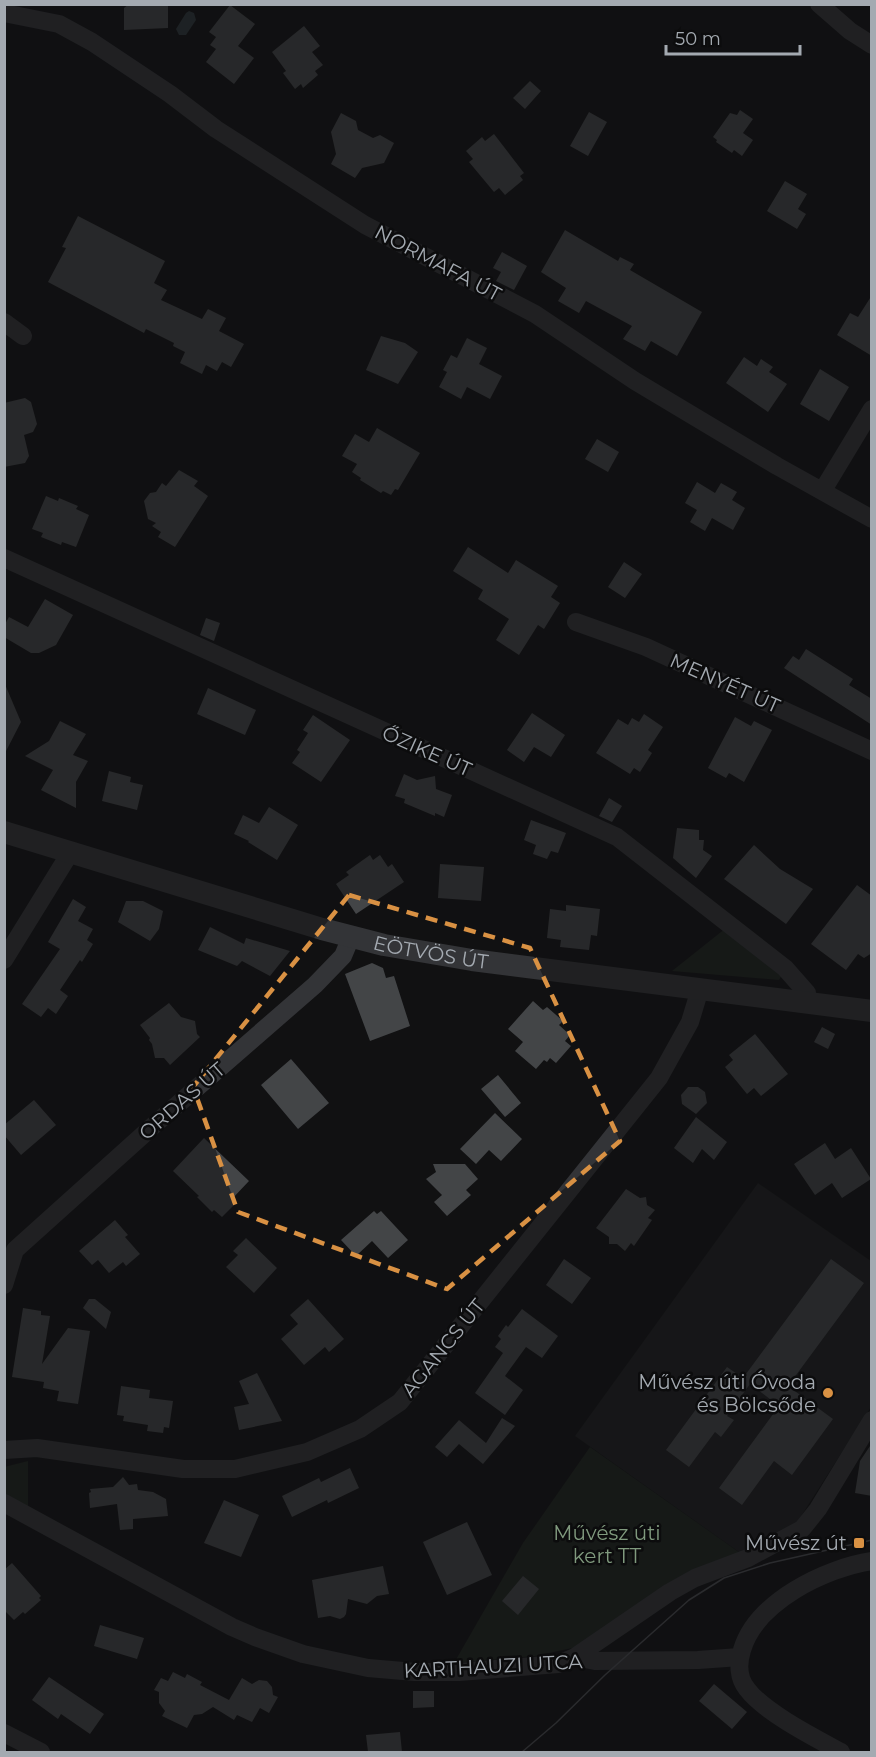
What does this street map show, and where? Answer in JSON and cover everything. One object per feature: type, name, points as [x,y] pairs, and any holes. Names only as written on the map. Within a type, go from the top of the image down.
[{"type":"street","points":[[819,4],[850,31],[872,45]]},
{"type":"street","name":"NORMAFA ÚT","points":[[4,13],[59,24],[92,42],[170,94],[216,129],[365,225],[535,314],[635,381],[777,466],[872,519]]},
{"type":"street","points":[[4,322],[23,336]]},
{"type":"street","points":[[823,490],[872,409]]},
{"type":"street","name":"ŐZIKE ÚT","points":[[4,558],[617,837],[785,968],[807,993],[806,1003]]},
{"type":"street","name":"MENYÉT ÚT","points":[[576,622],[646,647],[872,751]]},
{"type":"street","name":"EÖTVÖS ÚT","points":[[4,832],[384,945],[472,960],[872,1011]]},
{"type":"street","points":[[4,960],[70,853]]},
{"type":"street","name":"ORDAS ÚT","points":[[10,1245],[154,1125],[315,985],[343,956],[351,937]]},
{"type":"street","name":"AGANCS ÚT","points":[[4,1450],[37,1448],[183,1469],[235,1469],[307,1452],[360,1429],[400,1402],[658,1078],[690,1022],[700,989]]},
{"type":"street","points":[[4,1285],[10,1245]]},
{"type":"street","points":[[575,1658],[670,1592],[695,1578],[748,1558],[802,1528],[818,1509],[872,1420]]},
{"type":"street","name":"KARTHAUZI UTCA","points":[[4,1503],[232,1627],[303,1654],[368,1668],[415,1672],[459,1672],[558,1664],[575,1658],[595,1661],[698,1660],[740,1657]]},
{"type":"street","points":[[841,1752],[808,1734],[760,1702],[746,1688],[739,1672],[740,1657],[744,1642],[754,1625],[776,1603],[814,1580],[872,1561]]},
{"type":"street","points":[[4,1733],[41,1752]]},
{"type":"highlighted area","points":[[349,895],[530,948],[620,1141],[447,1289],[238,1212],[193,1087]]},
{"type":"shaded area","points":[[189,11],[194,13],[196,20],[186,35],[179,35],[176,29]]},
{"type":"shaded area","points":[[758,1183],[871,1261],[871,1407],[798,1521],[743,1555],[575,1436]]},
{"type":"green space","points":[[726,928],[782,975],[779,980],[672,971]]},
{"type":"green space","name":"Művész úti kert TT","points":[[590,1447],[743,1555],[577,1647],[535,1656],[454,1663],[523,1543]]},
{"type":"green space","points":[[28,1461],[28,1507],[5,1495],[4,1467]]},
{"type":"building","points":[[129,4],[168,4],[168,28],[124,30],[124,8]]},
{"type":"building","points":[[230,5],[255,24],[238,46],[254,58],[234,84],[206,62],[216,49],[210,45],[216,37],[209,32]]},
{"type":"building","points":[[304,26],[320,46],[312,52],[323,65],[315,71],[318,75],[303,88],[301,84],[295,89],[283,73],[286,71],[272,52]]},
{"type":"building","points":[[530,81],[541,91],[525,109],[513,98]]},
{"type":"building","points":[[740,110],[753,119],[743,133],[753,140],[742,156],[734,150],[732,153],[716,142],[717,140],[713,137],[730,113],[737,115]]},
{"type":"building","points":[[589,112],[607,122],[588,156],[570,146]]},
{"type":"building","points":[[341,113],[356,121],[358,130],[373,138],[380,135],[394,143],[384,163],[362,168],[355,178],[331,164],[336,154],[331,132]]},
{"type":"building","points":[[494,134],[524,173],[520,176],[523,180],[505,195],[499,188],[494,192],[469,162],[473,159],[466,151],[482,137],[485,141]]},
{"type":"building","points":[[785,181],[807,194],[798,209],[806,214],[797,229],[767,211]]},
{"type":"building","points":[[78,216],[165,261],[154,283],[167,290],[161,300],[202,319],[208,309],[226,318],[219,331],[244,344],[231,367],[222,362],[217,371],[206,365],[202,374],[180,363],[185,352],[173,346],[174,343],[146,329],[144,333],[48,282],[66,248],[62,247]]},
{"type":"building","points":[[565,230],[618,261],[620,257],[634,264],[630,270],[702,312],[677,356],[651,341],[645,351],[623,339],[632,326],[586,301],[579,313],[558,301],[566,288],[541,272]]},
{"type":"building","points":[[502,252],[527,266],[514,290],[496,281],[501,272],[493,268]]},
{"type":"building","points":[[872,295],[872,356],[837,335],[850,313],[858,317]]},
{"type":"building","points":[[381,336],[405,343],[418,352],[398,384],[366,370]]},
{"type":"building","points":[[467,338],[487,348],[479,364],[502,376],[490,399],[467,387],[461,399],[439,387],[447,372],[443,370],[451,355],[457,358]]},
{"type":"building","points":[[744,357],[757,366],[761,359],[773,367],[769,372],[787,384],[768,412],[726,383]]},
{"type":"building","points":[[820,369],[849,387],[829,421],[800,404]]},
{"type":"building","points":[[25,398],[31,402],[37,424],[33,432],[24,435],[29,456],[25,463],[4,467],[4,403]]},
{"type":"building","points":[[377,428],[420,453],[398,490],[395,489],[391,495],[383,491],[381,493],[360,480],[361,478],[352,472],[357,464],[342,456],[355,434],[369,442]]},
{"type":"building","points":[[597,439],[619,452],[608,472],[585,459]]},
{"type":"building","points":[[179,470],[198,481],[194,486],[208,496],[175,547],[158,537],[161,532],[152,526],[156,523],[148,519],[144,501],[150,493],[156,492],[162,483],[166,486]]},
{"type":"building","points":[[697,482],[715,493],[721,483],[737,492],[732,500],[745,508],[733,530],[712,518],[705,531],[690,522],[697,510],[685,503]]},
{"type":"building","points":[[46,496],[58,501],[59,498],[78,506],[76,509],[89,515],[76,547],[62,542],[61,545],[41,537],[43,533],[32,529]]},
{"type":"building","points":[[468,547],[508,573],[516,560],[558,586],[551,597],[560,603],[544,629],[538,625],[519,655],[496,640],[509,619],[478,599],[483,590],[453,571]]},
{"type":"building","points":[[624,562],[642,574],[625,598],[608,587]]},
{"type":"building","points":[[45,599],[73,615],[56,645],[39,653],[31,653],[4,637],[4,626],[9,617],[28,627]]},
{"type":"building","points":[[206,618],[220,623],[214,641],[200,635]]},
{"type":"building","points":[[806,649],[853,679],[849,685],[872,699],[872,725],[784,668],[793,656],[799,660]]},
{"type":"building","points":[[4,682],[21,722],[4,755]]},
{"type":"building","points":[[208,688],[256,710],[245,735],[197,714]]},
{"type":"building","points":[[532,713],[565,735],[551,757],[534,747],[524,762],[507,750]]},
{"type":"building","points":[[644,714],[663,727],[648,750],[652,753],[640,772],[634,768],[630,774],[596,753],[618,719],[628,725],[632,718],[639,722]]},
{"type":"building","points":[[313,715],[350,740],[321,782],[292,763],[300,752],[297,750],[308,733],[303,730]]},
{"type":"building","points":[[735,717],[751,726],[754,721],[772,730],[744,782],[729,773],[726,778],[708,768]]},
{"type":"building","points":[[60,721],[86,734],[73,755],[88,761],[76,782],[76,808],[41,790],[53,770],[25,756],[49,741]]},
{"type":"building","points":[[109,771],[131,777],[130,782],[143,785],[137,810],[102,801]]},
{"type":"building","points":[[404,774],[417,780],[435,776],[436,789],[452,795],[444,817],[435,813],[435,816],[404,803],[405,799],[395,796]]},
{"type":"building","points":[[609,798],[622,806],[612,822],[599,816]]},
{"type":"building","points":[[269,807],[298,825],[277,860],[234,834],[243,815],[259,823]]},
{"type":"building","points":[[531,820],[566,833],[558,853],[551,851],[547,859],[533,854],[536,845],[524,840]]},
{"type":"building","points":[[677,828],[699,830],[699,840],[704,840],[703,850],[712,856],[696,878],[673,858]]},
{"type":"building","points":[[754,845],[780,869],[813,889],[786,924],[724,879]]},
{"type":"building","points":[[370,855],[373,860],[380,855],[388,867],[392,864],[404,882],[356,914],[336,884],[349,875],[346,872]]},
{"type":"building","points":[[440,864],[484,867],[481,901],[438,898]]},
{"type":"building","points":[[857,885],[872,896],[872,953],[864,958],[858,954],[846,970],[811,944]]},
{"type":"building","points":[[73,899],[86,907],[78,921],[93,929],[87,940],[93,944],[60,990],[68,996],[56,1014],[48,1008],[41,1017],[22,1004],[60,949],[48,942]]},
{"type":"building","points":[[126,901],[143,901],[163,911],[159,929],[150,941],[118,922]]},
{"type":"building","points":[[566,905],[600,909],[597,936],[591,935],[589,950],[560,947],[561,940],[547,938],[550,909],[566,911]]},
{"type":"building","points":[[210,927],[244,944],[246,938],[290,951],[270,976],[242,961],[237,966],[198,950]]},
{"type":"building","points":[[372,963],[383,968],[386,978],[394,976],[410,1026],[370,1041],[345,974]]},
{"type":"building","points":[[533,1001],[543,1010],[547,1007],[563,1021],[559,1025],[570,1035],[565,1041],[571,1046],[556,1063],[550,1058],[547,1062],[544,1060],[536,1069],[515,1051],[523,1042],[508,1029]]},
{"type":"building","points":[[169,1003],[181,1017],[195,1021],[197,1034],[200,1037],[170,1065],[164,1058],[155,1058],[150,1038],[140,1025]]},
{"type":"building","points":[[822,1027],[835,1034],[828,1049],[814,1042]]},
{"type":"building","points":[[755,1034],[788,1074],[761,1096],[754,1088],[747,1094],[725,1067],[733,1060],[729,1055]]},
{"type":"building","points":[[291,1059],[329,1103],[298,1129],[261,1085]]},
{"type":"building","points":[[498,1075],[521,1103],[505,1117],[481,1089]]},
{"type":"building","points":[[688,1087],[698,1087],[705,1092],[707,1103],[696,1114],[682,1104],[681,1095]]},
{"type":"building","points":[[34,1100],[56,1125],[21,1155],[4,1135],[4,1125]]},
{"type":"building","points":[[495,1113],[522,1139],[501,1161],[489,1150],[476,1164],[460,1149]]},
{"type":"building","points":[[696,1117],[727,1142],[714,1160],[702,1149],[693,1163],[674,1148]]},
{"type":"building","points":[[204,1138],[249,1181],[231,1200],[235,1204],[222,1217],[214,1210],[212,1212],[173,1171]]},
{"type":"building","points":[[825,1143],[835,1159],[851,1148],[871,1179],[842,1198],[832,1183],[815,1195],[794,1164]]},
{"type":"building","points":[[433,1164],[465,1164],[478,1179],[466,1190],[471,1195],[447,1216],[434,1202],[442,1195],[426,1179],[436,1172]]},
{"type":"building","points":[[626,1189],[640,1198],[646,1197],[647,1205],[655,1210],[648,1218],[652,1220],[634,1246],[631,1243],[625,1251],[617,1244],[609,1244],[609,1237],[596,1228]]},
{"type":"building","points":[[374,1211],[377,1214],[381,1211],[408,1240],[388,1258],[372,1241],[356,1256],[341,1240]]},
{"type":"building","points":[[115,1220],[128,1235],[125,1237],[140,1254],[126,1266],[123,1262],[109,1273],[98,1260],[92,1265],[79,1251]]},
{"type":"building","points":[[246,1238],[277,1268],[254,1293],[226,1267],[238,1255],[233,1251]]},
{"type":"building","points":[[564,1259],[591,1278],[572,1304],[546,1285]]},
{"type":"building","points":[[831,1259],[864,1283],[788,1386],[833,1419],[792,1475],[774,1461],[742,1505],[719,1488],[779,1406],[750,1384],[727,1416],[734,1420],[721,1437],[715,1432],[689,1467],[666,1450],[727,1367],[743,1378]]},
{"type":"building","points":[[89,1299],[95,1299],[111,1312],[106,1329],[83,1308]]},
{"type":"building","points":[[308,1299],[344,1339],[329,1352],[325,1347],[304,1365],[281,1339],[298,1324],[290,1315]]},
{"type":"building","points":[[23,1308],[41,1311],[41,1315],[50,1316],[42,1364],[68,1328],[90,1331],[78,1404],[57,1401],[59,1391],[43,1388],[44,1382],[12,1377]]},
{"type":"building","points":[[522,1309],[558,1336],[542,1358],[526,1347],[505,1376],[523,1390],[505,1415],[475,1393],[503,1353],[495,1347],[501,1339],[498,1336]]},
{"type":"building","points":[[257,1373],[282,1421],[239,1430],[234,1407],[249,1404],[239,1381]]},
{"type":"building","points":[[121,1386],[150,1390],[149,1398],[173,1401],[169,1428],[164,1427],[163,1433],[147,1431],[148,1425],[123,1421],[124,1416],[117,1415]]},
{"type":"building","points":[[502,1418],[515,1426],[483,1464],[459,1444],[447,1457],[435,1447],[459,1420],[486,1443]]},
{"type":"building","points":[[872,1443],[872,1496],[855,1493],[860,1461]]},
{"type":"building","points":[[350,1468],[359,1488],[292,1517],[282,1496],[319,1478],[321,1482]]},
{"type":"building","points":[[123,1477],[129,1485],[137,1484],[138,1490],[153,1492],[166,1499],[168,1516],[133,1519],[133,1529],[120,1530],[117,1504],[90,1508],[90,1489],[113,1487]]},
{"type":"building","points":[[224,1500],[259,1515],[241,1557],[204,1543]]},
{"type":"building","points":[[467,1522],[492,1575],[447,1595],[423,1542]]},
{"type":"building","points":[[12,1563],[41,1596],[39,1598],[41,1600],[14,1620],[4,1610],[4,1570]]},
{"type":"building","points":[[383,1566],[389,1594],[377,1596],[367,1604],[348,1599],[344,1617],[340,1619],[330,1616],[318,1618],[312,1580]]},
{"type":"building","points":[[523,1576],[539,1589],[518,1615],[502,1601]]},
{"type":"building","points":[[100,1625],[144,1638],[137,1659],[94,1646]]},
{"type":"building","points":[[173,1672],[185,1678],[187,1674],[202,1682],[200,1685],[229,1700],[242,1678],[252,1684],[259,1680],[267,1681],[272,1687],[273,1695],[278,1697],[269,1713],[260,1708],[252,1722],[237,1715],[234,1720],[213,1707],[202,1714],[194,1715],[187,1728],[162,1716],[165,1711],[159,1703],[159,1692],[154,1690],[161,1678],[168,1681]]},
{"type":"building","points":[[49,1677],[104,1714],[90,1734],[61,1714],[58,1719],[32,1700]]},
{"type":"building","points":[[714,1684],[747,1712],[732,1729],[699,1701]]},
{"type":"building","points":[[413,1691],[434,1691],[434,1707],[413,1708]]},
{"type":"building","points":[[400,1732],[402,1752],[368,1752],[366,1735]]},
{"type":"tram line","points":[[522,1752],[689,1600],[724,1578],[770,1563],[872,1540]]},
{"type":"place","name":"Művész úti Óvoda és Bölcsőde","points":[[828,1393]]},
{"type":"place","name":"Művész út","points":[[859,1543]]}]
